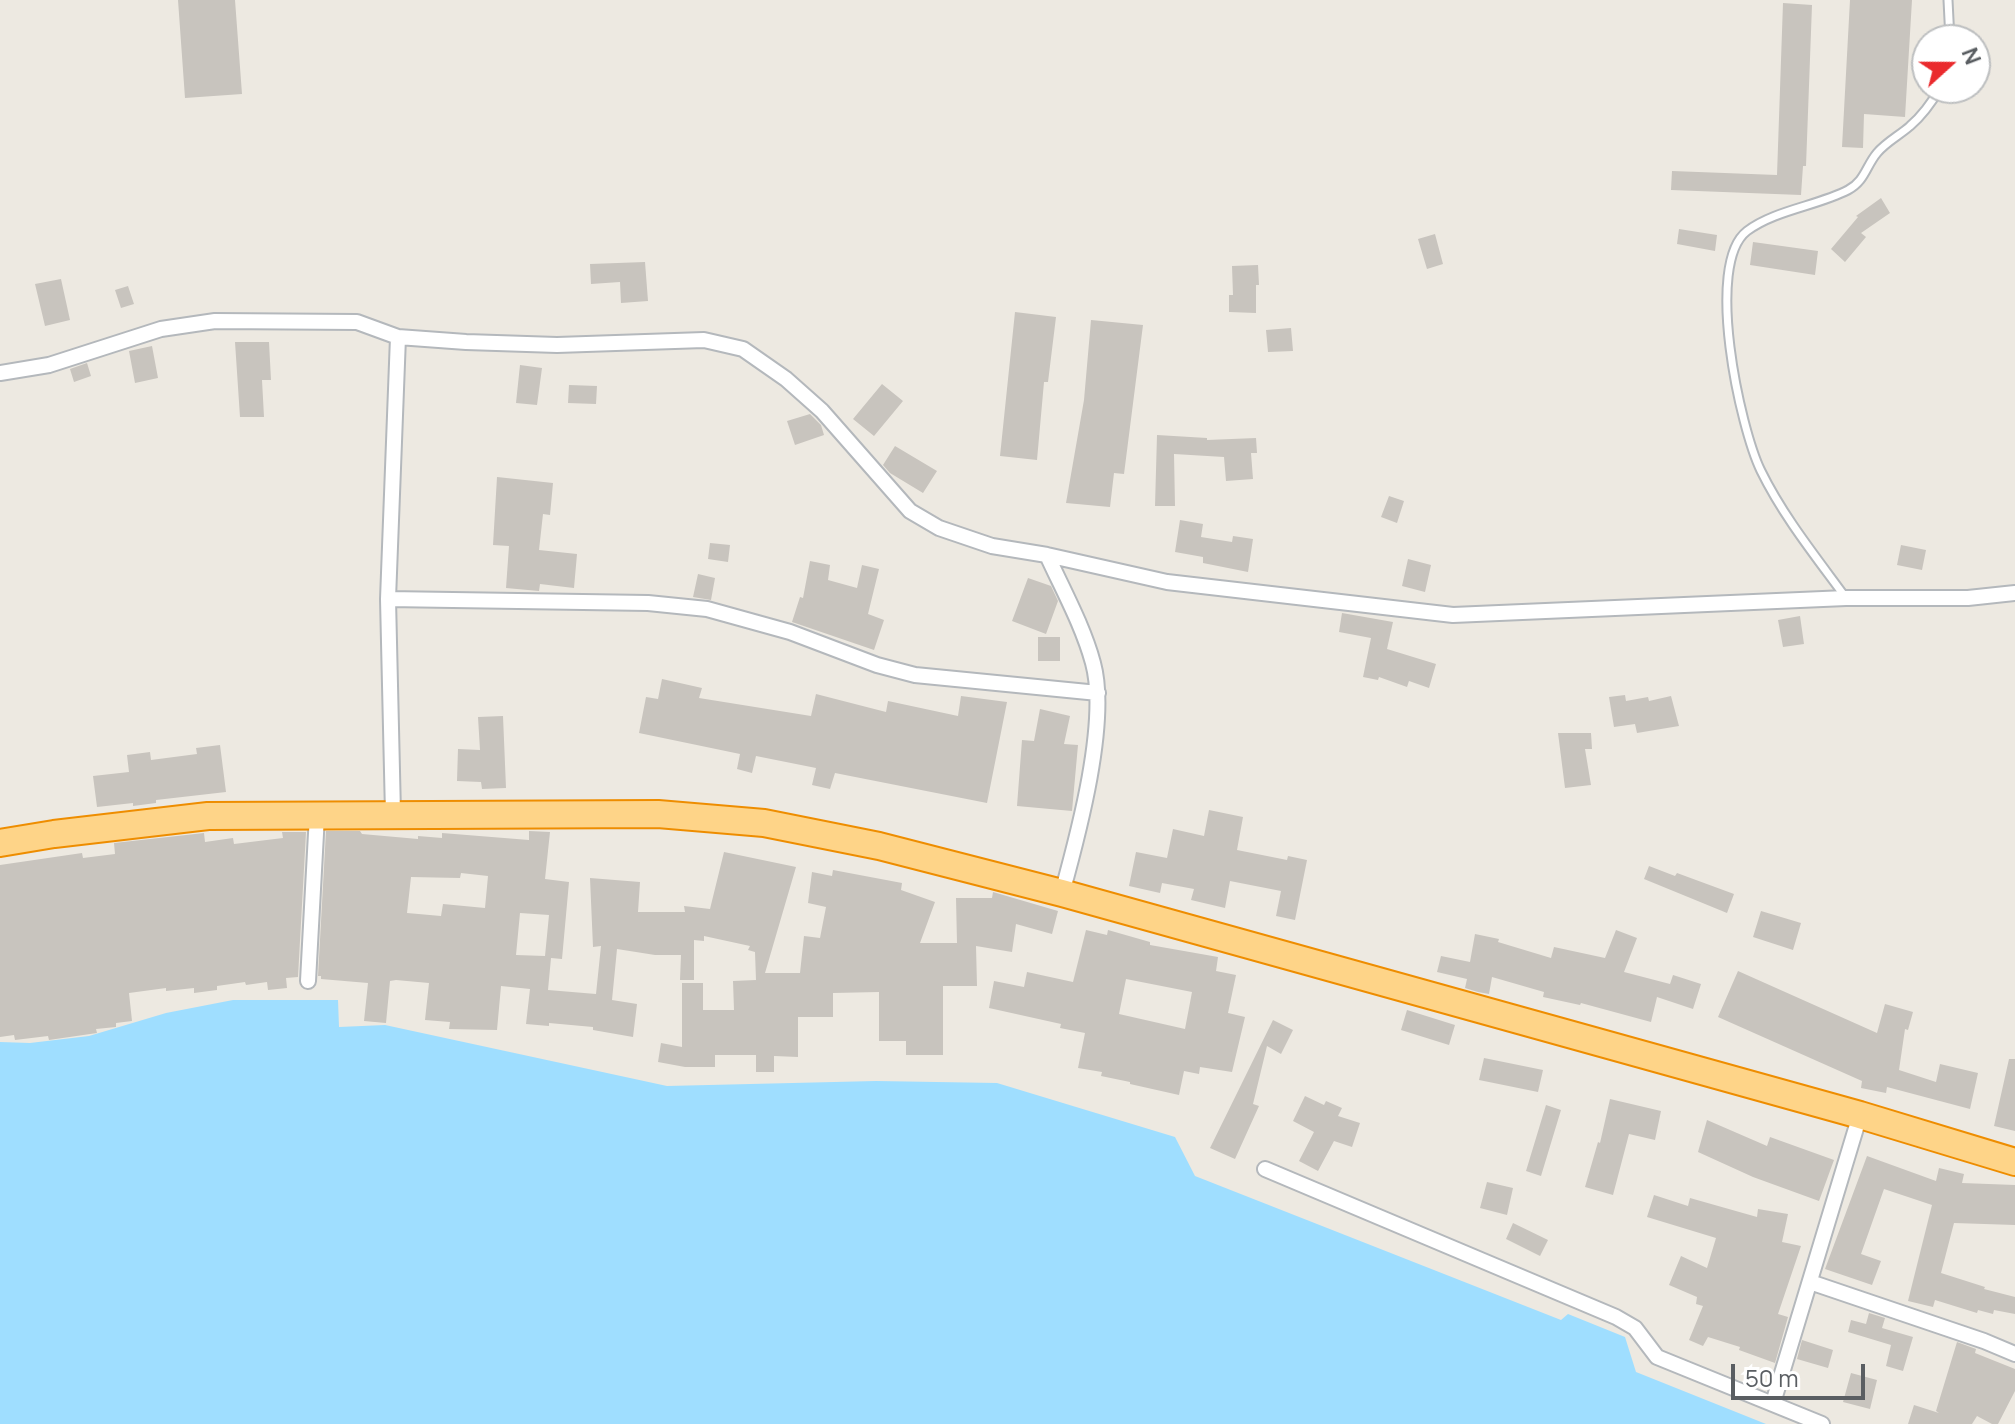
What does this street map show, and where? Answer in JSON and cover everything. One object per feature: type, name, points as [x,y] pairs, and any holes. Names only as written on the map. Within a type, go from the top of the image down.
[{"type":"highway","points":[[0,843],[208,816],[658,814],[764,823],[879,846],[1062,893],[1860,1115],[2015,1162]]},
{"type":"street","points":[[0,373],[49,365],[161,329],[215,321],[357,322],[398,337],[557,345],[704,340],[743,349],[786,379],[822,411],[910,511],[939,528],[992,546],[1167,582],[1453,615],[1846,598],[1968,598],[2015,593]]},
{"type":"street","points":[[393,814],[388,599],[398,337]]},
{"type":"street","points":[[1047,555],[1093,663],[1098,693],[1080,829],[1062,893]]},
{"type":"street","points":[[388,599],[648,603],[707,609],[790,632],[877,665],[915,675],[1098,693]]},
{"type":"street","points":[[308,981],[317,815]]},
{"type":"street","points":[[1773,1403],[1860,1115]]},
{"type":"street","points":[[1265,1169],[1616,1317],[1635,1328],[1657,1357],[1822,1424]]},
{"type":"street","points":[[1810,1282],[2015,1354]]},
{"type":"lane","points":[[1948,0],[1949,24]]},
{"type":"lane","points":[[1846,598],[1760,470],[1746,430],[1726,322],[1729,263],[1734,245],[1759,223],[1861,183],[1878,150],[1911,125],[1931,104]]},
{"type":"water","points":[[233,1000],[338,1000],[339,1027],[385,1025],[667,1086],[876,1081],[997,1083],[1175,1137],[1195,1176],[1561,1320],[1568,1314],[1625,1337],[1636,1372],[1766,1424],[0,1424],[0,1042],[30,1043],[89,1036],[166,1013]]},
{"type":"building","points":[[178,0],[235,0],[242,94],[185,98]]},
{"type":"building","points":[[1850,0],[1912,0],[1905,117],[1864,114],[1863,148],[1842,147]]},
{"type":"building","points":[[1783,3],[1812,5],[1806,166],[1803,166],[1801,195],[1671,190],[1672,171],[1777,175]]},
{"type":"building","points":[[1881,198],[1890,213],[1861,233],[1866,237],[1845,262],[1831,249],[1856,216]]},
{"type":"building","points":[[1679,229],[1717,235],[1715,251],[1677,244]]},
{"type":"building","points":[[1435,234],[1443,264],[1427,269],[1418,239]]},
{"type":"building","points":[[1753,242],[1818,251],[1815,275],[1750,265]]},
{"type":"building","points":[[645,262],[648,301],[621,303],[620,282],[591,284],[590,264]]},
{"type":"building","points":[[1258,265],[1256,313],[1229,312],[1229,295],[1233,295],[1232,266]]},
{"type":"building","points":[[61,279],[70,320],[45,326],[35,284]]},
{"type":"building","points":[[128,286],[134,304],[121,308],[115,290]]},
{"type":"building","points":[[1015,312],[1056,317],[1048,382],[1044,382],[1037,460],[1000,456]]},
{"type":"building","points":[[1091,320],[1143,325],[1124,474],[1114,473],[1110,507],[1066,503],[1084,400]]},
{"type":"building","points":[[1291,328],[1293,351],[1268,352],[1266,330]]},
{"type":"building","points":[[235,342],[269,342],[271,380],[262,380],[264,417],[240,417]]},
{"type":"building","points":[[152,346],[158,378],[135,383],[129,351]]},
{"type":"building","points":[[87,363],[91,376],[74,382],[70,369]]},
{"type":"building","points":[[520,365],[542,368],[537,405],[516,403]]},
{"type":"building","points":[[882,384],[903,401],[874,436],[853,419]]},
{"type":"building","points":[[569,385],[597,386],[596,404],[568,403]]},
{"type":"building","points":[[810,414],[821,425],[824,435],[795,445],[787,421]]},
{"type":"building","points":[[1157,435],[1207,440],[1256,438],[1257,453],[1251,453],[1253,479],[1226,481],[1224,457],[1174,454],[1175,506],[1155,506]]},
{"type":"building","points":[[895,446],[937,471],[923,493],[890,473],[883,465]]},
{"type":"building","points":[[497,477],[553,483],[550,515],[543,514],[539,550],[577,554],[574,588],[540,584],[539,591],[506,588],[509,546],[493,545]]},
{"type":"building","points":[[1389,496],[1404,501],[1397,523],[1381,517]]},
{"type":"building","points":[[1180,520],[1203,524],[1201,537],[1232,542],[1233,536],[1253,539],[1248,572],[1203,563],[1203,557],[1175,552]]},
{"type":"building","points":[[710,543],[730,545],[728,562],[708,559]]},
{"type":"building","points":[[1901,545],[1926,550],[1922,570],[1897,565]]},
{"type":"building","points":[[1408,559],[1431,565],[1425,592],[1402,586]]},
{"type":"building","points":[[810,561],[830,565],[828,580],[857,588],[862,565],[879,569],[868,614],[884,620],[874,650],[792,622],[800,597],[803,598]]},
{"type":"building","points":[[698,574],[715,578],[711,600],[693,597]]},
{"type":"building","points":[[1028,578],[1051,586],[1058,601],[1046,634],[1012,621]]},
{"type":"building","points":[[1342,613],[1393,622],[1387,649],[1436,664],[1429,688],[1409,681],[1407,687],[1379,677],[1378,680],[1363,677],[1371,638],[1339,632]]},
{"type":"building","points":[[1800,616],[1804,644],[1783,647],[1778,620]]},
{"type":"building","points":[[1038,637],[1060,637],[1060,661],[1038,661]]},
{"type":"building","points":[[662,679],[702,688],[699,698],[811,716],[816,694],[886,712],[888,701],[958,716],[961,696],[1007,702],[987,803],[835,773],[830,789],[812,785],[816,768],[756,756],[752,773],[737,769],[740,754],[639,733],[646,697],[658,699]]},
{"type":"building","points":[[1625,695],[1626,701],[1648,697],[1649,701],[1671,696],[1679,726],[1637,733],[1635,724],[1614,727],[1609,697]]},
{"type":"building","points":[[1040,709],[1070,716],[1064,744],[1078,745],[1072,811],[1017,806],[1022,740],[1034,741]]},
{"type":"building","points":[[503,716],[506,788],[482,789],[481,782],[457,781],[458,749],[480,750],[478,717]]},
{"type":"building","points":[[1558,733],[1591,733],[1592,749],[1585,749],[1591,785],[1565,788]]},
{"type":"building","points":[[220,745],[226,792],[156,800],[156,803],[133,806],[133,803],[97,807],[93,776],[129,772],[127,755],[150,752],[151,760],[197,754],[196,748]]},
{"type":"building","points":[[1209,810],[1243,817],[1237,850],[1287,860],[1288,856],[1307,860],[1295,920],[1276,916],[1281,891],[1230,881],[1225,908],[1191,900],[1194,889],[1162,883],[1160,893],[1129,886],[1136,852],[1167,858],[1173,829],[1204,836]]},
{"type":"building","points":[[326,831],[360,831],[362,834],[418,839],[418,836],[442,838],[442,833],[529,840],[529,831],[550,832],[545,879],[569,882],[562,959],[551,958],[548,990],[596,994],[601,946],[593,947],[590,878],[640,882],[638,912],[685,912],[684,906],[710,909],[724,852],[796,867],[765,973],[800,973],[804,936],[820,938],[826,907],[808,903],[812,872],[832,876],[833,870],[902,883],[901,890],[935,902],[920,943],[957,943],[956,898],[992,898],[993,892],[1058,911],[1052,934],[1016,924],[1012,952],[976,946],[977,986],[943,986],[943,1055],[906,1055],[906,1041],[879,1041],[879,992],[833,993],[833,1017],[798,1017],[798,1057],[774,1056],[774,1072],[756,1072],[756,1055],[715,1055],[715,1067],[685,1067],[658,1062],[661,1043],[682,1047],[682,983],[703,983],[703,1010],[734,1010],[733,981],[756,980],[755,952],[748,950],[750,946],[704,936],[704,941],[694,940],[694,980],[680,980],[681,955],[655,955],[617,949],[612,1000],[637,1004],[633,1037],[593,1030],[593,1027],[526,1024],[530,989],[501,986],[497,1030],[449,1029],[450,1022],[425,1020],[429,983],[396,980],[390,981],[386,1023],[364,1021],[368,983],[321,979],[318,976]],"holes":[[[461,873],[488,876],[485,908],[443,904],[441,916],[407,913],[411,877],[460,878]],[[520,913],[549,915],[545,956],[516,955]]]},
{"type":"building","points":[[282,832],[306,832],[298,977],[286,978],[287,988],[268,990],[267,982],[246,985],[245,982],[194,993],[194,988],[166,991],[166,988],[129,993],[132,1021],[116,1023],[116,1027],[49,1040],[48,1036],[15,1040],[14,1035],[0,1037],[0,865],[82,853],[83,858],[115,854],[114,843],[204,833],[205,842],[233,838],[234,844],[283,838]]},
{"type":"building","points":[[1649,866],[1734,894],[1727,913],[1644,879]]},
{"type":"building","points":[[1761,911],[1801,923],[1793,950],[1753,937]]},
{"type":"building","points":[[1086,930],[1107,935],[1108,930],[1150,942],[1150,945],[1218,957],[1216,971],[1236,975],[1228,1013],[1245,1017],[1232,1072],[1200,1067],[1199,1074],[1184,1071],[1179,1095],[1130,1084],[1101,1076],[1102,1072],[1078,1068],[1085,1033],[1060,1028],[1061,1024],[989,1008],[994,981],[1024,987],[1027,972],[1073,982]],"holes":[[[1126,979],[1192,992],[1185,1029],[1119,1014]]]},
{"type":"building","points":[[1616,930],[1637,938],[1624,972],[1670,984],[1673,975],[1701,984],[1693,1009],[1657,997],[1651,1022],[1581,1003],[1543,997],[1544,992],[1492,977],[1489,994],[1478,992],[1465,988],[1467,979],[1437,972],[1441,956],[1470,962],[1475,934],[1499,939],[1498,942],[1551,958],[1554,947],[1605,958]]},
{"type":"building","points":[[1738,971],[1877,1033],[1885,1004],[1913,1012],[1908,1030],[1905,1029],[1899,1070],[1936,1082],[1940,1064],[1978,1073],[1970,1109],[1887,1087],[1886,1093],[1861,1088],[1862,1081],[1718,1017]]},
{"type":"building","points":[[1407,1010],[1455,1025],[1449,1045],[1401,1030]]},
{"type":"building","points":[[1273,1020],[1293,1030],[1281,1054],[1267,1046],[1253,1104],[1259,1106],[1235,1159],[1210,1148]]},
{"type":"building","points":[[1484,1058],[1543,1070],[1538,1092],[1479,1080]]},
{"type":"building","points":[[2009,1059],[2015,1059],[2015,1131],[1994,1126]]},
{"type":"building","points":[[1305,1096],[1324,1105],[1326,1101],[1342,1108],[1338,1116],[1360,1123],[1352,1147],[1334,1141],[1318,1171],[1299,1161],[1314,1132],[1293,1121]]},
{"type":"building","points":[[1610,1099],[1661,1111],[1655,1140],[1629,1134],[1613,1195],[1585,1187],[1600,1143]]},
{"type":"building","points":[[1546,1105],[1561,1110],[1541,1176],[1526,1171]]},
{"type":"building","points":[[1707,1120],[1767,1146],[1770,1137],[1834,1160],[1819,1201],[1753,1177],[1698,1152]]},
{"type":"building","points":[[1867,1156],[1936,1181],[1939,1168],[1964,1174],[1962,1183],[2015,1185],[2015,1225],[1954,1223],[1941,1273],[2015,1297],[2015,1314],[1994,1310],[1993,1314],[1978,1310],[1977,1313],[1935,1300],[1933,1307],[1908,1301],[1932,1205],[1884,1189],[1861,1254],[1881,1261],[1872,1285],[1825,1269]]},
{"type":"building","points":[[1487,1182],[1513,1188],[1507,1215],[1480,1208]]},
{"type":"building","points":[[1654,1195],[1688,1206],[1690,1198],[1757,1217],[1758,1209],[1788,1214],[1782,1242],[1801,1246],[1778,1314],[1788,1317],[1775,1363],[1708,1337],[1703,1346],[1689,1340],[1703,1306],[1696,1304],[1697,1297],[1669,1285],[1681,1256],[1707,1268],[1716,1238],[1647,1217]]},
{"type":"building","points":[[1513,1223],[1548,1240],[1540,1256],[1506,1239]]},
{"type":"building","points":[[1869,1313],[1885,1318],[1882,1328],[1913,1337],[1903,1371],[1886,1366],[1891,1345],[1848,1332],[1851,1320],[1866,1324]]},
{"type":"building","points":[[1802,1340],[1833,1350],[1828,1368],[1797,1359]]},
{"type":"building","points":[[1957,1342],[2015,1369],[2015,1391],[1998,1424],[1977,1416],[1972,1424],[1908,1424],[1914,1405],[1939,1413],[1936,1411]]},
{"type":"building","points":[[1851,1373],[1877,1380],[1870,1409],[1843,1402]]}]
